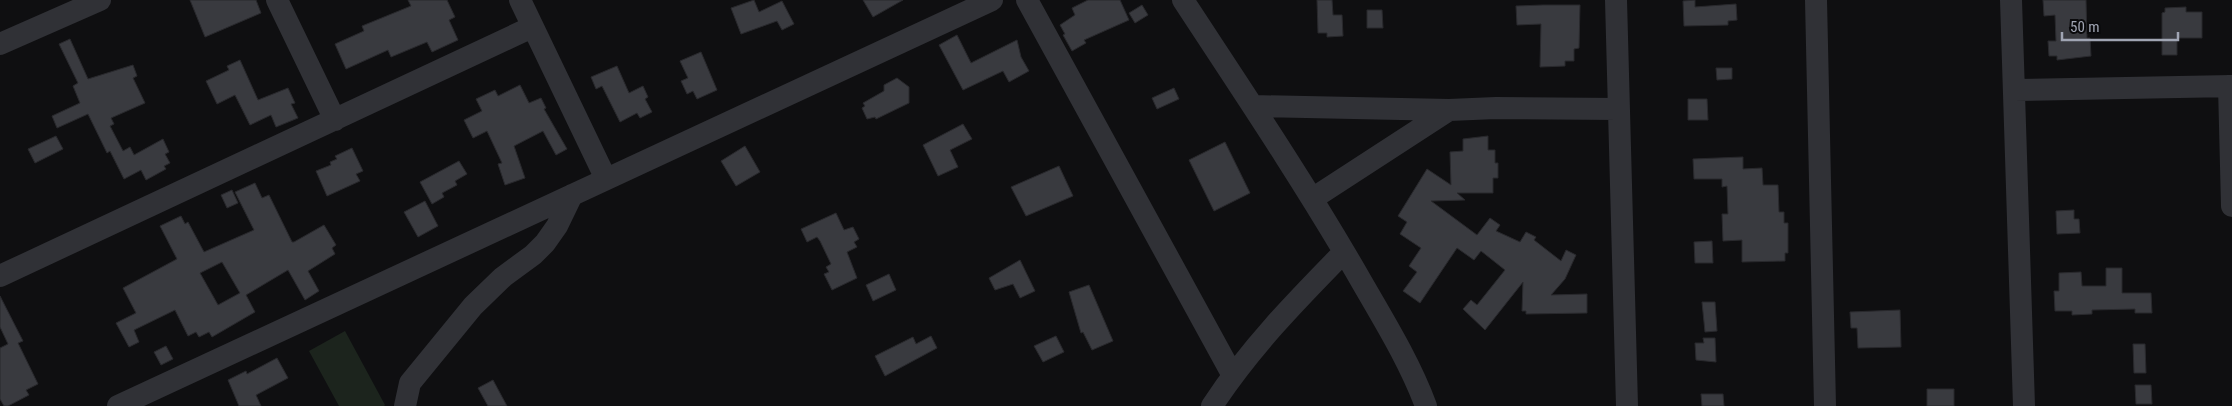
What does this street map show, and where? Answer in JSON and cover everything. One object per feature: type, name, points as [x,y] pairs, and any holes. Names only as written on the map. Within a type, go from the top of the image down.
[{"type":"street","points":[[0,44],[100,0]]},
{"type":"street","points":[[277,0],[334,120]]},
{"type":"street","points":[[520,0],[606,179]]},
{"type":"street","points":[[118,406],[992,0]]},
{"type":"street","points":[[1026,0],[1232,374]]},
{"type":"street","points":[[1183,0],[1253,106],[1344,252],[1400,349],[1426,406]]},
{"type":"street","points":[[1616,0],[1627,406]]},
{"type":"street","points":[[1816,0],[1825,406]]},
{"type":"street","points":[[2012,0],[2024,406]]},
{"type":"street","points":[[0,276],[532,27]]},
{"type":"street","points":[[2014,90],[2230,86],[2232,206]]},
{"type":"street","points":[[1253,106],[1449,110],[1496,108],[1618,109]]},
{"type":"street","points":[[1312,199],[1449,110]]},
{"type":"street","points":[[405,406],[410,383],[473,306],[503,277],[533,255],[545,242],[558,226],[572,195]]},
{"type":"street","points":[[1212,406],[1232,374],[1278,320],[1344,252]]},
{"type":"shaded area","points":[[345,331],[384,406],[339,406],[309,351]]},
{"type":"building","points":[[190,0],[256,0],[261,13],[205,37]]},
{"type":"building","points":[[408,0],[447,0],[455,17],[449,20],[458,40],[432,52],[427,42],[391,57],[388,50],[346,69],[335,44],[364,31],[362,26],[411,6]]},
{"type":"building","points":[[754,0],[759,12],[782,1],[794,24],[782,30],[777,21],[741,34],[731,8]]},
{"type":"building","points":[[863,0],[903,0],[873,17]]},
{"type":"building","points":[[1088,0],[1120,0],[1129,20],[1084,40],[1086,43],[1072,51],[1060,25],[1075,15],[1072,8]]},
{"type":"building","points":[[1317,0],[1332,0],[1333,15],[1342,15],[1343,36],[1327,37],[1327,33],[1318,33]]},
{"type":"building","points":[[1695,0],[1695,7],[1736,4],[1737,20],[1728,21],[1728,25],[1684,26],[1683,1]]},
{"type":"building","points":[[2043,0],[2086,0],[2087,38],[2090,38],[2091,56],[2057,60],[2057,56],[2049,56],[2048,41],[2056,41],[2055,15],[2044,16]]},
{"type":"building","points":[[1142,5],[1148,15],[1135,23],[1129,13]]},
{"type":"building","points":[[1580,5],[1579,48],[1574,49],[1574,61],[1565,61],[1565,66],[1540,67],[1541,24],[1517,25],[1516,6]]},
{"type":"building","points":[[2186,7],[2186,12],[2202,12],[2202,38],[2177,38],[2177,55],[2162,55],[2162,13],[2165,12],[2165,8]]},
{"type":"building","points":[[1367,10],[1382,10],[1383,28],[1367,28]]},
{"type":"building","points":[[957,35],[971,63],[1017,40],[1021,57],[1029,71],[1009,82],[1003,71],[963,90],[939,45]]},
{"type":"building","points":[[70,39],[88,79],[133,65],[137,76],[133,78],[145,103],[111,118],[114,124],[110,126],[123,151],[130,147],[134,155],[163,139],[169,152],[165,154],[170,163],[164,166],[166,169],[146,180],[141,170],[124,179],[110,151],[107,153],[88,114],[57,128],[52,116],[80,103],[73,86],[78,83],[59,44]]},
{"type":"building","points":[[701,52],[717,90],[697,99],[693,91],[687,94],[681,81],[688,78],[680,61]]},
{"type":"building","points":[[240,60],[258,100],[288,88],[295,103],[291,104],[298,118],[276,127],[271,115],[250,125],[235,95],[217,104],[206,81],[229,70],[227,66]]},
{"type":"building","points":[[617,66],[629,93],[643,86],[648,97],[645,99],[652,112],[640,118],[637,113],[620,122],[602,86],[596,89],[591,77]]},
{"type":"building","points":[[1716,68],[1732,68],[1732,79],[1717,80]]},
{"type":"building","points":[[897,78],[909,87],[909,103],[876,119],[875,117],[867,119],[862,108],[865,106],[863,103],[884,91],[884,85]]},
{"type":"building","points":[[520,85],[529,103],[541,98],[546,108],[544,109],[567,149],[556,155],[543,131],[514,146],[525,178],[505,185],[498,164],[502,163],[487,131],[473,138],[464,120],[482,111],[476,99],[495,90],[498,96]]},
{"type":"building","points":[[1174,88],[1179,99],[1157,109],[1152,98]]},
{"type":"building","points":[[1688,99],[1707,99],[1708,120],[1688,120]]},
{"type":"building","points":[[963,124],[972,139],[950,150],[958,167],[938,176],[923,145]]},
{"type":"building","points":[[56,136],[63,149],[35,163],[28,149]]},
{"type":"building","points":[[1488,136],[1488,150],[1495,150],[1495,163],[1498,163],[1498,178],[1493,178],[1493,193],[1457,193],[1465,200],[1431,201],[1477,235],[1490,218],[1500,225],[1496,231],[1520,242],[1526,232],[1536,237],[1534,240],[1561,261],[1566,250],[1576,255],[1565,279],[1551,295],[1587,294],[1587,313],[1526,314],[1526,311],[1522,311],[1523,282],[1485,330],[1463,309],[1471,300],[1477,305],[1505,270],[1481,251],[1474,260],[1457,248],[1420,303],[1403,291],[1417,272],[1409,266],[1421,248],[1400,234],[1407,222],[1398,216],[1427,169],[1451,185],[1450,152],[1463,151],[1463,139]]},
{"type":"building","points":[[1225,142],[1250,193],[1214,211],[1189,160]]},
{"type":"building","points":[[745,146],[760,172],[736,186],[721,161]]},
{"type":"building","points":[[352,148],[363,171],[356,174],[360,181],[327,196],[316,171],[331,165],[330,162],[337,159],[335,156]]},
{"type":"building","points":[[1743,157],[1743,169],[1762,168],[1763,185],[1778,185],[1779,212],[1784,212],[1784,223],[1788,223],[1788,253],[1785,253],[1785,261],[1742,262],[1742,240],[1723,241],[1722,214],[1728,214],[1727,186],[1722,187],[1722,179],[1694,179],[1693,159]]},
{"type":"building","points":[[459,161],[467,174],[455,181],[457,185],[442,193],[444,197],[432,204],[420,182]]},
{"type":"building","points":[[1059,166],[1073,196],[1026,216],[1011,187]]},
{"type":"building","points":[[255,183],[262,198],[269,195],[292,242],[324,225],[336,245],[332,248],[335,254],[308,271],[319,291],[305,300],[288,270],[246,295],[255,312],[212,337],[209,332],[199,337],[196,332],[188,336],[175,310],[134,330],[139,342],[129,347],[116,323],[136,313],[123,288],[177,259],[160,226],[181,216],[185,224],[188,222],[204,252],[254,230],[235,192]],"holes":[[[222,262],[240,293],[218,305],[200,273]]]},
{"type":"building","points":[[232,190],[238,203],[227,208],[221,195]]},
{"type":"building","points":[[425,201],[438,226],[418,237],[404,212]]},
{"type":"building","points":[[2074,210],[2074,219],[2079,219],[2080,233],[2057,234],[2056,211]]},
{"type":"building","points":[[836,213],[844,230],[853,227],[859,239],[854,242],[857,247],[847,252],[857,278],[832,290],[824,274],[829,272],[826,267],[831,264],[820,241],[817,237],[807,242],[801,229]]},
{"type":"building","points":[[1712,241],[1713,263],[1695,263],[1694,242]]},
{"type":"building","points":[[1020,260],[1035,291],[1020,298],[1013,284],[995,290],[989,278]]},
{"type":"building","points":[[2106,268],[2122,268],[2122,293],[2151,293],[2152,313],[2135,313],[2135,309],[2092,310],[2092,314],[2072,315],[2072,311],[2055,311],[2054,291],[2059,291],[2059,273],[2081,272],[2082,286],[2106,286]]},
{"type":"building","points":[[889,274],[896,290],[873,301],[866,285]]},
{"type":"building","points":[[1089,285],[1113,341],[1092,350],[1083,332],[1081,333],[1069,292]]},
{"type":"building","points":[[0,296],[23,341],[18,343],[38,384],[26,390],[29,395],[8,406],[4,406],[0,399],[0,348],[8,344],[0,327]]},
{"type":"building","points":[[1702,302],[1715,302],[1717,331],[1705,332]]},
{"type":"building","points":[[1900,310],[1901,347],[1858,348],[1857,328],[1851,328],[1850,312]]},
{"type":"building","points":[[931,336],[937,348],[885,376],[875,356],[913,337],[916,344]]},
{"type":"building","points":[[1056,336],[1064,352],[1043,362],[1034,346]]},
{"type":"building","points":[[1703,338],[1715,338],[1716,362],[1696,360],[1695,343],[1704,343]]},
{"type":"building","points":[[2133,344],[2145,344],[2146,373],[2134,373]]},
{"type":"building","points":[[166,346],[173,359],[161,365],[154,352]]},
{"type":"building","points":[[277,358],[288,378],[256,395],[261,406],[239,406],[228,380],[246,371],[247,374]]},
{"type":"building","points":[[493,380],[507,406],[488,406],[478,388]]},
{"type":"building","points":[[2135,385],[2151,385],[2152,404],[2136,404]]},
{"type":"building","points":[[1927,389],[1954,389],[1954,406],[1927,406]]},
{"type":"building","points":[[1701,394],[1723,394],[1724,406],[1702,406]]}]
